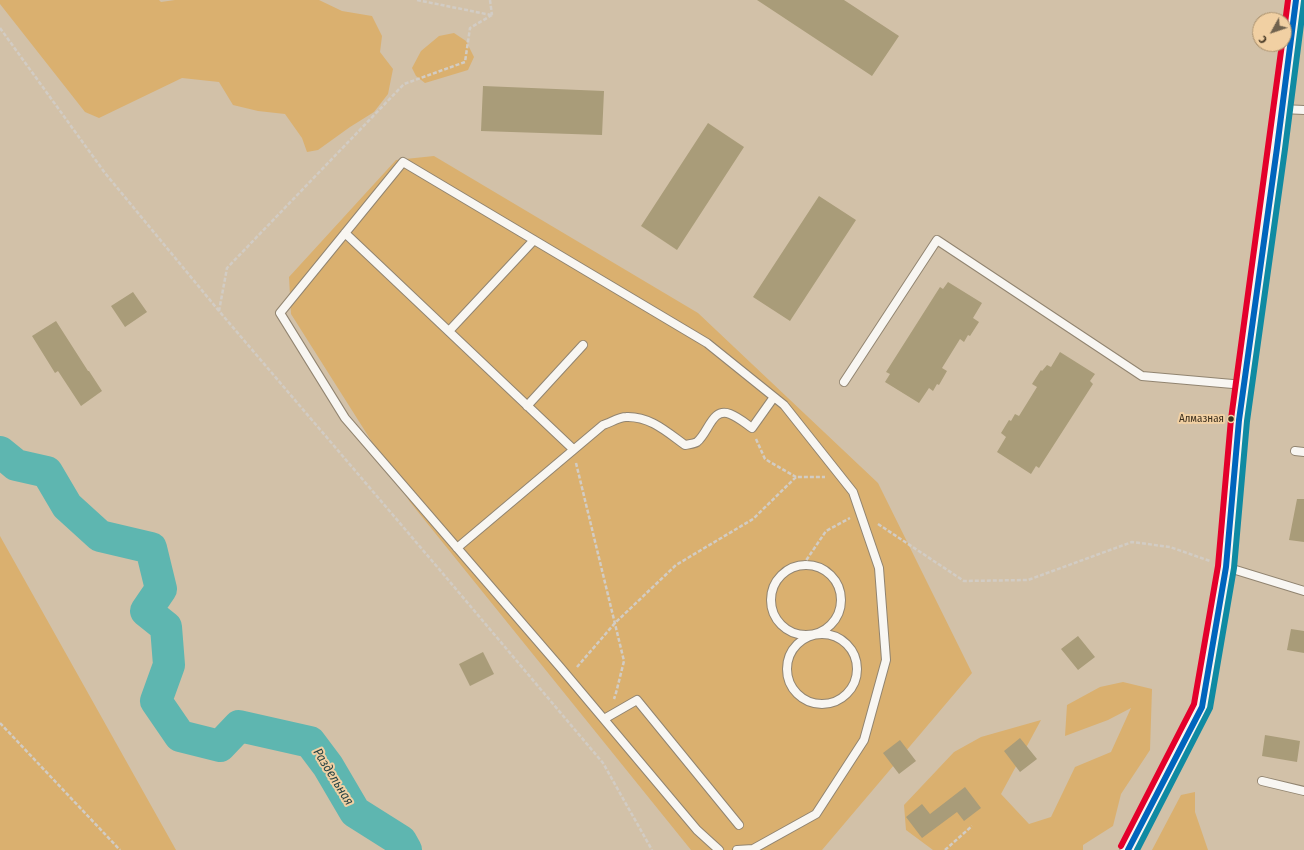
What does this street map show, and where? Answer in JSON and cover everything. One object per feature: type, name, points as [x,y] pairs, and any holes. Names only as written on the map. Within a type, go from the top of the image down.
[{"type":"street","points":[[1128,850],[1202,707],[1226,567],[1239,420],[1296,0]]},
{"type":"lane","points":[[1282,109],[1304,110]]},
{"type":"lane","points":[[719,850],[697,830],[569,677],[345,418],[280,313],[402,162],[707,343],[784,405],[853,492],[879,568],[886,660],[864,740],[816,814],[753,849],[737,850]]},
{"type":"lane","points":[[345,233],[573,449]]},
{"type":"lane","points":[[449,331],[534,240]]},
{"type":"lane","points":[[844,382],[937,240],[1142,376],[1244,385]]},
{"type":"lane","points":[[528,406],[583,345]]},
{"type":"lane","points":[[457,548],[603,425],[626,417],[648,420],[665,430],[685,445],[696,443],[705,434],[714,417],[721,413],[729,414],[752,428],[774,397]]},
{"type":"lane","points":[[1295,451],[1304,452]]},
{"type":"lane","points":[[803,565],[786,570],[776,580],[771,594],[771,608],[777,621],[788,630],[801,635],[815,634],[828,635],[840,639],[850,648],[856,659],[858,672],[854,686],[845,697],[832,704],[818,704],[804,700],[794,690],[788,678],[788,664],[792,650],[802,640],[815,634],[828,627],[837,616],[841,602],[840,590],[834,578],[824,569],[812,565],[803,565]]},
{"type":"lane","points":[[1226,567],[1304,591]]},
{"type":"lane","points":[[604,719],[637,700],[739,825]]},
{"type":"lane","points":[[1262,781],[1304,791]]},
{"type":"path","points":[[417,0],[492,15]]},
{"type":"path","points":[[490,0],[492,15]]},
{"type":"path","points":[[404,84],[465,62],[470,28],[492,15]]},
{"type":"path","points":[[0,28],[105,173],[219,312]]},
{"type":"path","points":[[752,428],[765,459],[796,477],[841,477]]},
{"type":"path","points":[[573,449],[624,660],[616,693],[604,719]]},
{"type":"path","points":[[569,677],[615,623],[676,564],[753,519],[796,477]]},
{"type":"path","points":[[803,565],[826,531],[860,513],[964,581],[1028,580],[1132,542],[1170,547],[1226,567]]},
{"type":"path","points":[[0,723],[120,850]]},
{"type":"path","points":[[945,850],[972,826]]},
{"type":"shaded area","points":[[0,0],[159,0],[161,2],[175,0],[319,0],[342,11],[372,16],[382,36],[380,52],[393,69],[388,94],[374,112],[318,150],[307,152],[302,138],[285,114],[258,111],[233,105],[219,82],[182,78],[99,118],[85,112],[0,4]]},
{"type":"shaded area","points":[[454,33],[466,41],[474,57],[468,70],[425,83],[416,76],[412,68],[421,51],[439,36]]},
{"type":"shaded area","points":[[434,156],[698,313],[878,483],[972,673],[822,850],[691,850],[410,502],[291,314],[289,277],[396,160]]},
{"type":"shaded area","points":[[0,536],[176,850],[0,850]]},
{"type":"shaded area","points":[[1123,682],[1152,689],[1150,750],[1121,794],[1113,826],[1083,845],[1083,850],[933,850],[906,830],[904,805],[954,752],[981,737],[1041,720],[1001,794],[1029,824],[1051,817],[1075,767],[1111,752],[1131,708],[1108,720],[1065,736],[1067,705],[1100,687]]},
{"type":"shaded area","points":[[1195,792],[1195,812],[1208,850],[1152,850],[1181,795]]},
{"type":"building","points":[[757,0],[844,0],[899,36],[872,76]]},
{"type":"building","points":[[483,86],[604,91],[602,135],[481,131]]},
{"type":"building","points":[[708,123],[744,147],[677,250],[641,226]]},
{"type":"building","points":[[819,196],[856,220],[790,321],[753,297]]},
{"type":"building","points":[[948,282],[982,303],[973,318],[979,322],[964,342],[960,339],[942,368],[947,371],[939,385],[937,384],[933,391],[929,388],[919,403],[885,382],[890,374],[886,372],[940,287],[943,289]]},
{"type":"building","points":[[133,292],[147,312],[125,327],[111,306]]},
{"type":"building","points":[[56,321],[102,391],[81,406],[58,371],[55,373],[32,336]]},
{"type":"building","points":[[1060,352],[1095,374],[1090,381],[1093,384],[1039,468],[1036,466],[1031,474],[997,452],[1006,437],[1001,433],[1009,420],[1011,421],[1015,414],[1019,416],[1037,387],[1032,384],[1041,370],[1042,371],[1047,365],[1051,367]]},
{"type":"building","points":[[1297,499],[1304,499],[1304,542],[1289,540]]},
{"type":"building","points":[[1291,629],[1304,631],[1304,653],[1287,650]]},
{"type":"building","points":[[1078,636],[1095,657],[1078,670],[1061,649]]},
{"type":"building","points":[[483,652],[494,674],[470,686],[459,664]]},
{"type":"building","points":[[1265,735],[1300,741],[1297,762],[1262,756]]},
{"type":"building","points":[[1020,738],[1037,759],[1020,772],[1004,751]]},
{"type":"building","points":[[900,740],[916,761],[899,774],[883,753]]},
{"type":"building","points":[[965,787],[981,808],[964,821],[957,812],[922,838],[906,817],[922,804],[930,814]]},
{"type":"waterway","name":"Раздельная","points":[[0,452],[16,465],[47,472],[67,506],[100,536],[151,548],[161,589],[146,611],[166,627],[169,665],[156,701],[180,736],[220,746],[239,726],[310,742],[328,766],[355,812],[401,841],[406,850]]},
{"type":"transit line","points":[[1286,12],[1288,0]]},
{"type":"transit line","points":[[1128,850],[1202,707],[1226,567],[1239,420],[1296,0]]},
{"type":"transit line","points":[[1137,850],[1210,708],[1234,568],[1247,421],[1304,1]]},
{"type":"transit line","points":[[1121,846],[1194,704],[1218,566],[1231,419],[1281,52]]},
{"type":"place","name":"Алмазная","points":[[1231,419]]}]
